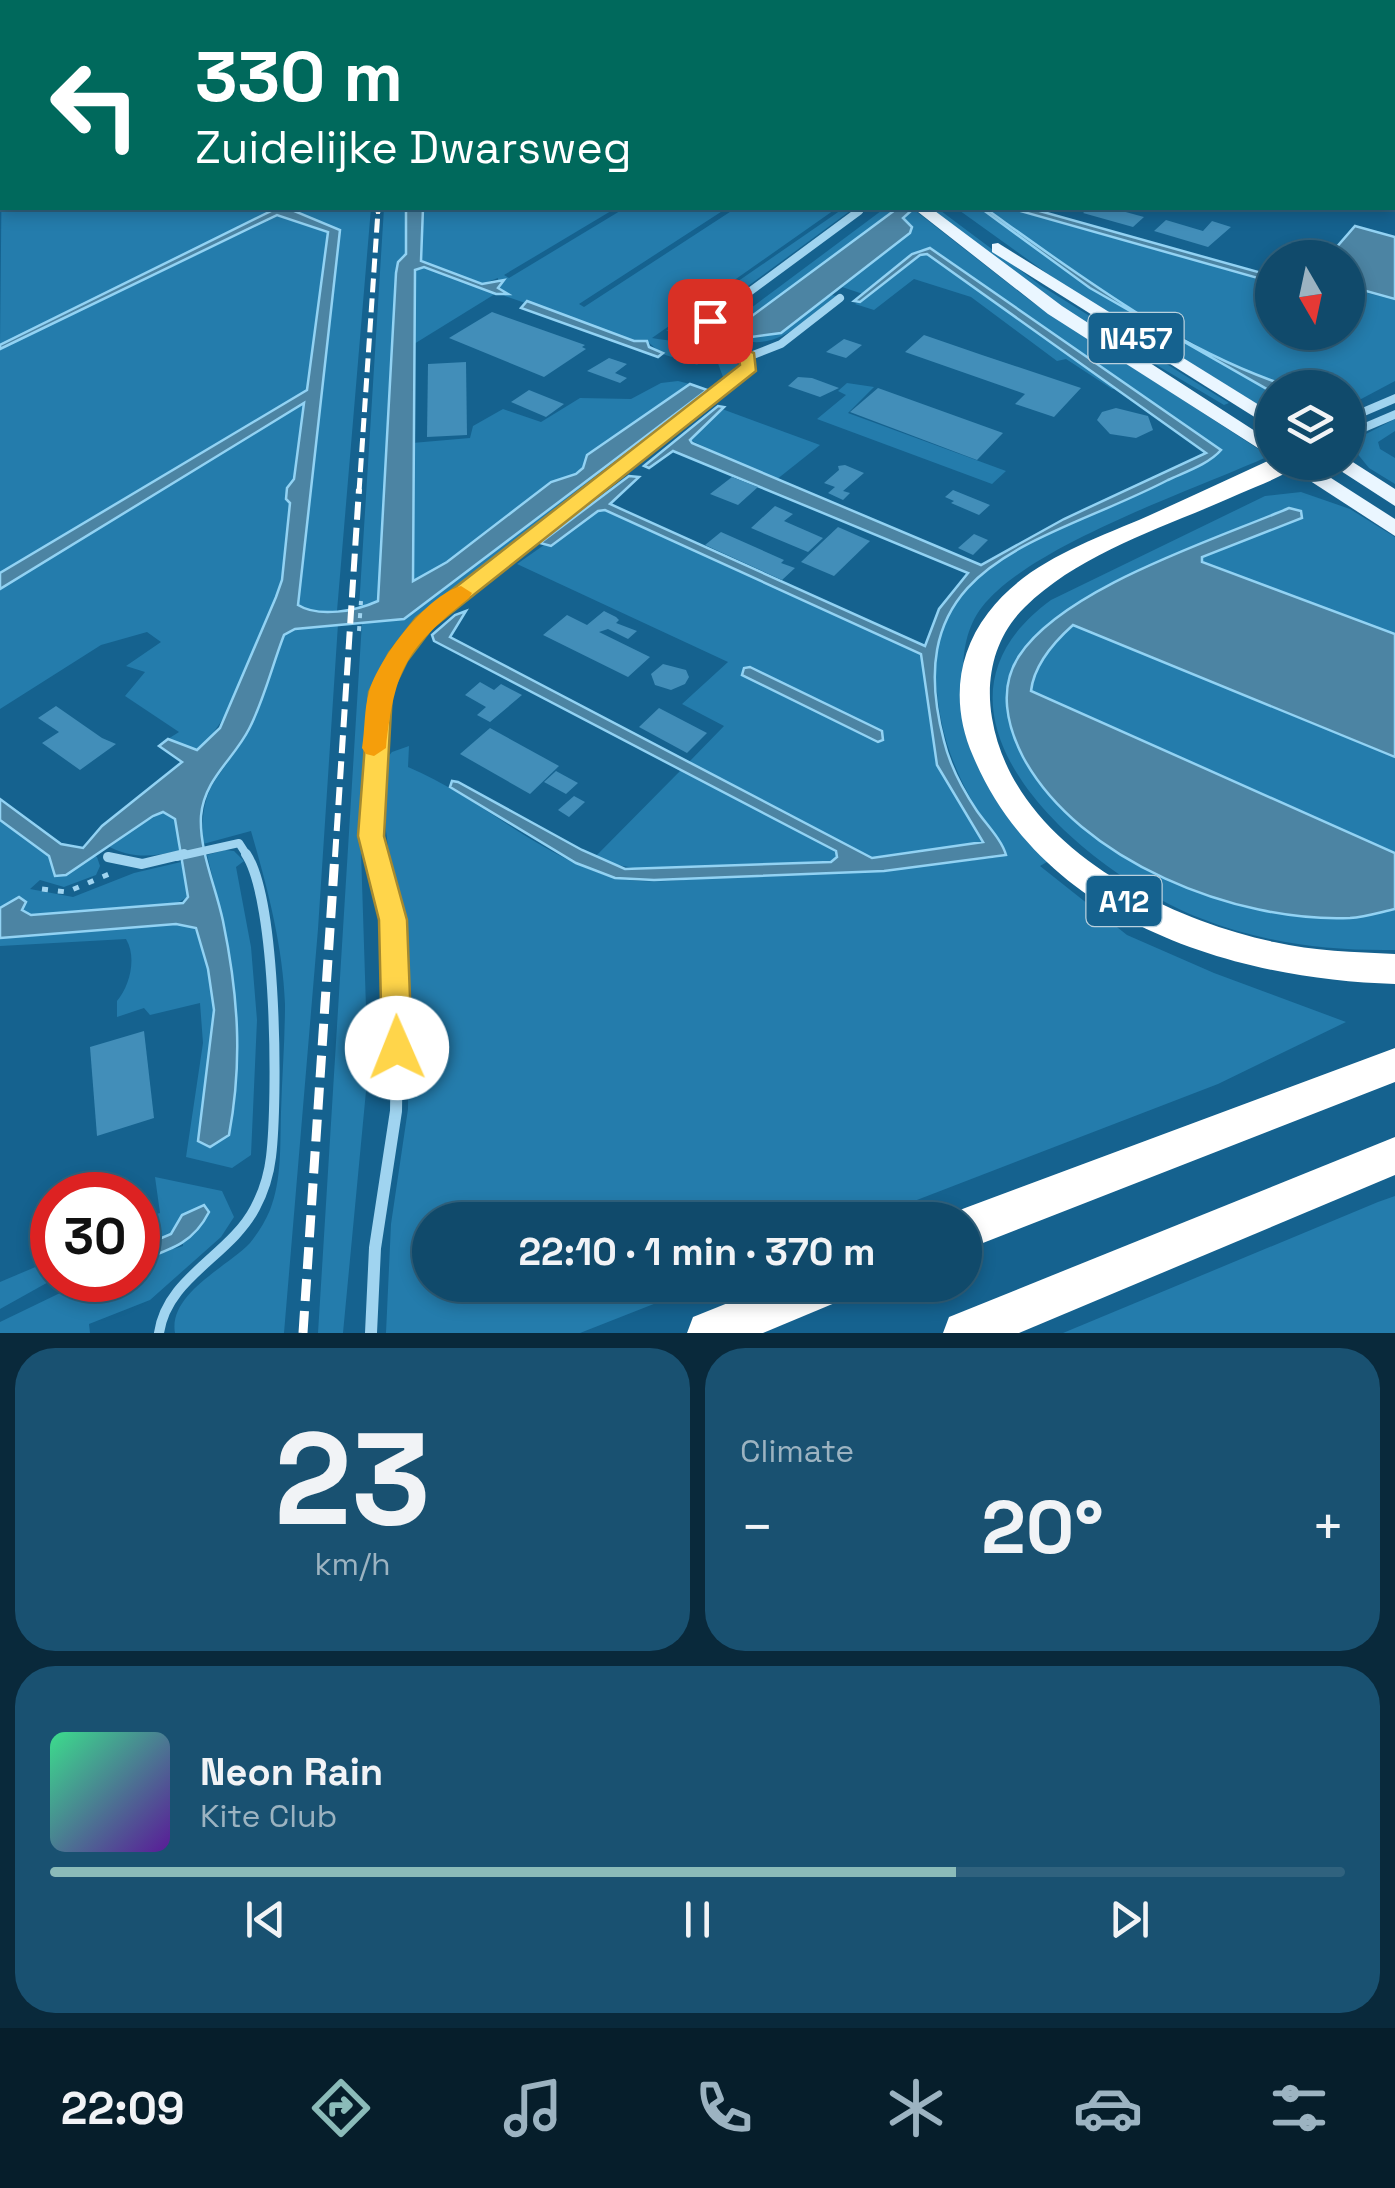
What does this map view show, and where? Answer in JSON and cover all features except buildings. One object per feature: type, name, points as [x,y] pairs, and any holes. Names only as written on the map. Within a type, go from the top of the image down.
[{"type":"highway","name":"A12","points":[[1255,477],[1088,552],[1028,588],[999,618],[983,648],[974,687],[978,730],[999,780],[1031,826],[1076,867],[1136,907],[1205,939],[1266,958],[1335,969],[1395,970]]},
{"type":"highway","points":[[982,1223],[1395,1065]]},
{"type":"highway","points":[[965,1333],[1395,1156]]},
{"type":"highway","points":[[709,1333],[785,1302]]},
{"type":"main road","name":"N457","points":[[924,210],[1034,295],[1255,439]]},
{"type":"main road","name":"N457","points":[[950,210],[1034,274],[1255,411]]},
{"type":"main road","points":[[1365,479],[1395,498]]},
{"type":"main road","points":[[1317,480],[1395,529]]},
{"type":"street","points":[[840,298],[781,344],[748,356],[710,339],[706,329],[710,321],[860,210]]},
{"type":"street","points":[[371,1333],[376,1248],[393,1137],[397,1064],[393,920],[371,836],[381,692],[396,659],[424,623],[741,376],[749,367],[748,356]]},
{"type":"street","points":[[1365,411],[1395,398]]},
{"type":"street","points":[[1365,427],[1395,414]]},
{"type":"lane","points":[[108,857],[126,865],[238,843],[251,858],[268,944],[274,1016],[271,1158],[262,1191],[249,1220],[230,1245],[170,1298],[160,1312],[160,1333]]},
{"type":"path","points":[[360,631],[361,601]]},
{"type":"path","points":[[42,889],[66,892],[126,865]]},
{"type":"shaded area","points":[[1,210],[272,211],[0,345]]},
{"type":"shaded area","points":[[294,210],[340,230],[298,605],[307,609],[338,612],[378,601],[396,273],[398,262],[406,254],[406,210],[423,210],[421,261],[482,284],[504,280],[498,288],[508,294],[496,294],[424,267],[415,270],[413,581],[447,562],[551,482],[576,474],[583,468],[587,455],[690,384],[707,390],[404,619],[295,629],[284,635],[254,718],[208,791],[201,816],[205,856],[228,948],[237,1027],[229,1135],[210,1147],[198,1141],[214,1010],[196,928],[176,924],[0,938],[0,908],[19,897],[26,902],[22,910],[31,915],[183,903],[188,897],[175,819],[163,812],[153,816],[66,875],[55,876],[49,856],[0,820],[0,799],[61,844],[83,848],[102,826],[182,762],[159,746],[168,739],[197,750],[220,728],[282,580],[290,503],[286,499],[287,488],[294,479],[304,403],[0,589],[0,573],[307,390],[328,232],[277,215],[0,349],[0,345],[271,211]]},
{"type":"shaded area","points":[[371,210],[337,611],[307,611],[298,605],[340,231],[293,211]]},
{"type":"shaded area","points":[[384,210],[406,210],[406,255],[396,273],[378,602],[359,608]]},
{"type":"shaded area","points":[[423,210],[613,210],[504,275],[509,278],[622,210],[724,210],[579,304],[584,307],[733,210],[834,210],[652,338],[708,346],[728,356],[738,364],[737,372],[716,385],[723,377],[716,358],[720,354],[702,351],[693,359],[698,365],[662,354],[647,341],[634,341],[505,296],[497,288],[498,278],[482,284],[421,261]]},
{"type":"shaded area","points":[[841,210],[851,210],[706,317],[698,329],[666,331]]},
{"type":"shaded area","points":[[882,210],[896,210],[730,333],[773,333],[831,295],[837,296],[786,334],[773,340],[744,341],[728,334],[731,323]]},
{"type":"shaded area","points":[[895,210],[911,211],[903,218],[912,227],[910,233],[781,333],[744,338],[729,333]]},
{"type":"shaded area","points":[[933,210],[940,210],[1040,285],[1229,403],[1224,405],[1074,316]]},
{"type":"shaded area","points":[[959,210],[1017,210],[1255,277],[1255,350],[1365,350],[1365,292],[1395,300],[1395,381],[1365,397],[1365,370],[1255,370],[1255,375],[1091,285],[989,211],[1090,288],[1255,382],[1255,403],[1073,292]]},
{"type":"shaded area","points":[[1017,210],[1036,210],[1255,271],[1255,277]]},
{"type":"shaded area","points":[[917,212],[1032,302],[1255,447],[1255,462],[1074,541],[1005,584],[982,607],[971,625],[964,656],[963,688],[1052,859],[1040,866],[1127,935],[1214,973],[1346,1022],[1218,1084],[912,1202],[412,1202],[412,1302],[659,1302],[580,1333],[386,1333],[391,1224],[408,1109],[409,972],[405,914],[391,870],[386,831],[386,759],[392,752],[409,746],[408,767],[576,864],[616,878],[663,881],[793,874],[1000,857],[1006,851],[967,791],[942,726],[937,658],[951,606],[974,578],[1027,543],[1175,477],[1221,451],[930,248],[919,250],[863,294],[842,287],[910,233],[902,217]]},
{"type":"shaded area","points":[[986,212],[1172,334],[1255,374],[1255,382],[1090,288]]},
{"type":"shaded area","points":[[282,214],[328,231],[307,390],[0,573],[0,349]]},
{"type":"shaded area","points":[[1355,226],[1395,237],[1395,299],[1365,291],[1365,240],[1343,240]]},
{"type":"shaded area","points":[[930,248],[1221,450],[1196,467],[1030,543],[992,566],[961,595],[941,632],[935,680],[944,741],[967,795],[1006,855],[884,871],[654,880],[615,878],[576,863],[450,787],[452,781],[458,782],[582,850],[625,869],[831,862],[837,857],[836,851],[434,641],[432,635],[455,615],[466,611],[450,637],[872,858],[983,842],[937,765],[921,654],[605,510],[598,511],[551,546],[540,543],[629,476],[639,477],[610,504],[925,646],[939,609],[968,573],[673,451],[649,468],[644,466],[718,406],[724,407],[690,440],[692,443],[981,565],[1064,519],[1206,453],[927,254],[920,255],[860,302],[854,301],[912,254]]},
{"type":"shaded area","points":[[927,254],[1117,388],[1112,389],[1066,359],[1057,361],[971,297],[914,279],[874,310],[855,304],[920,255]]},
{"type":"shaded area","points":[[419,267],[495,294],[414,344],[414,275]]},
{"type":"shaded area","points":[[527,301],[634,341],[647,341],[649,347],[663,353],[658,357],[521,308]]},
{"type":"shaded area","points":[[661,383],[690,384],[587,455],[583,468],[576,474],[551,482],[447,562],[413,581],[412,443],[470,438],[473,426],[503,409],[541,422],[580,398],[631,399]]},
{"type":"shaded area","points":[[847,383],[874,387],[848,413],[1006,471],[992,484],[817,419],[846,395],[838,391]]},
{"type":"shaded area","points":[[707,390],[707,395],[408,628],[391,648],[375,678],[366,724],[361,851],[368,1070],[343,1333],[318,1333],[362,622],[404,619],[415,612]]},
{"type":"shaded area","points":[[304,402],[294,479],[286,499],[290,503],[282,581],[246,675],[206,742],[193,751],[168,739],[179,732],[125,696],[145,672],[126,666],[161,642],[147,632],[101,645],[0,709],[0,589]]},
{"type":"shaded area","points":[[722,409],[820,445],[776,480],[690,440]]},
{"type":"shaded area","points":[[1395,419],[1395,431],[1378,442],[1380,449],[1395,458],[1395,484],[1365,463],[1365,434]]},
{"type":"shaded area","points":[[1301,492],[1350,509],[1395,537],[1395,634],[1202,562],[1201,557],[1301,518],[1289,509],[1089,597],[1007,691],[1099,841],[1151,873],[1219,899],[1280,913],[1351,918],[1395,909],[1395,950],[1320,947],[1271,939],[1224,927],[1155,896],[1107,866],[1062,828],[1025,785],[1000,739],[993,691],[1008,644],[1051,600],[1265,496]]},
{"type":"shaded area","points":[[1289,508],[1301,511],[1302,518],[1202,557],[1202,562],[1395,634],[1395,757],[1073,625],[1041,663],[1031,691],[1395,853],[1395,909],[1361,917],[1306,917],[1259,910],[1211,897],[1121,855],[1082,827],[1048,794],[1023,757],[1009,720],[1007,694],[1012,668],[1040,631],[1069,609],[1142,568]]},
{"type":"shaded area","points":[[605,510],[921,654],[940,761],[984,842],[873,858],[689,762],[724,726],[682,704],[728,662],[517,564],[544,545],[551,546],[598,511]],"holes":[[[750,667],[882,731],[883,740],[878,742],[742,675],[744,668]]]},
{"type":"shaded area","points":[[338,624],[318,929],[284,1333],[175,1333],[175,1319],[190,1294],[250,1243],[261,1227],[274,1198],[280,1162],[285,1004],[273,916],[251,831],[203,844],[205,806],[214,782],[254,720],[284,635],[295,629]]},
{"type":"shaded area","points":[[1073,625],[1395,757],[1395,853],[1031,691],[1041,663]]},
{"type":"shaded area","points":[[750,667],[882,731],[883,740],[878,742],[742,675],[744,668]]},
{"type":"shaded area","points":[[681,770],[836,851],[837,857],[831,862],[676,871],[618,865],[595,857]]},
{"type":"shaded area","points":[[163,812],[176,819],[179,851],[141,856],[106,845]]},
{"type":"shaded area","points":[[0,820],[50,856],[79,867],[92,854],[97,857],[100,866],[96,875],[64,887],[40,880],[30,889],[73,897],[134,873],[181,862],[188,897],[173,905],[30,915],[22,910],[19,898],[0,908]]},
{"type":"shaded area","points":[[234,851],[244,861],[236,867],[251,947],[257,1020],[251,1155],[232,1168],[186,1157],[203,1043],[200,1003],[150,1015],[144,1008],[117,1017],[117,1001],[130,971],[131,954],[126,939],[0,946],[0,938],[176,924],[196,928],[214,1010],[198,1140],[210,1147],[229,1134],[235,1103],[223,919],[207,855]]},
{"type":"shaded area","points":[[160,1178],[222,1191],[234,1217],[221,1237],[160,1291],[160,1253],[183,1246],[183,1215],[171,1234],[160,1238]]},
{"type":"shaded area","points":[[1395,1196],[1395,1333],[1063,1333],[1378,1202]]},
{"type":"shaded area","points":[[204,1205],[209,1212],[188,1239],[160,1253],[160,1239],[171,1234],[182,1215]]},
{"type":"shaded area","points":[[30,1269],[30,1292],[0,1309],[0,1282]]},
{"type":"shaded area","points":[[41,1302],[145,1302],[89,1324],[90,1333],[0,1333],[0,1322]]},
{"type":"railway","points":[[359,492],[378,211]]},
{"type":"railway","points":[[335,857],[359,489]]},
{"type":"railway","points":[[303,1333],[335,854]]},
{"type":"slow traffic","points":[[374,748],[381,692],[396,659],[424,623],[461,593]]},
{"type":"route","points":[[397,1048],[393,920],[371,836],[375,734],[381,692],[396,659],[424,623],[749,367],[748,356],[710,339],[706,329],[710,321]]}]
